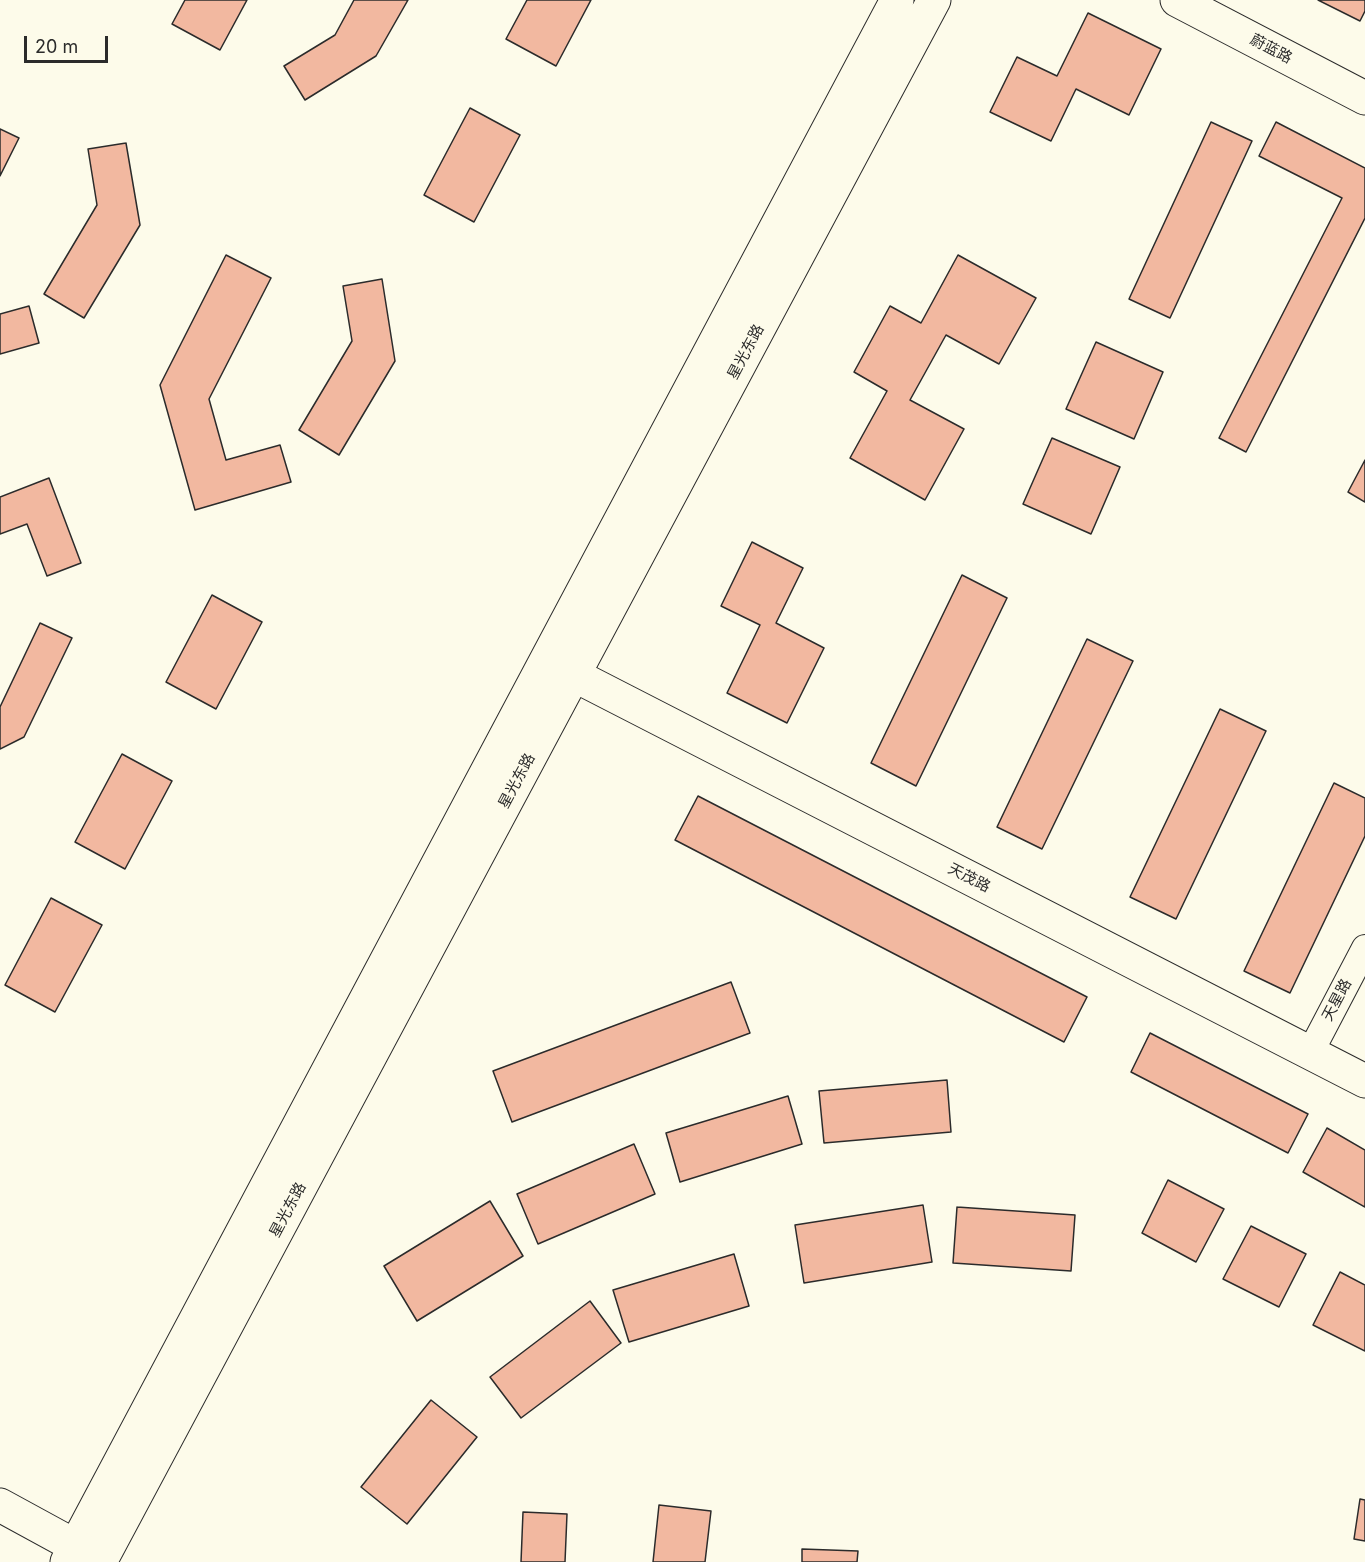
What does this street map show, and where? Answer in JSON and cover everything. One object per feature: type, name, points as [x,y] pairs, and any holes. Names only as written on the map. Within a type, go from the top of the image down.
[{"type":"main road","name":"星光东路","points":[[86,1558],[897,0]]},
{"type":"main road","name":"星光东路","points":[[86,1558],[574,675],[934,0]]},
{"type":"main road","name":"蔚蓝路","points":[[1177,0],[1365,98]]},
{"type":"main road","name":"天茂路","points":[[574,675],[1365,1081]]},
{"type":"main road","points":[[0,1505],[86,1558]]},
{"type":"street","name":"天星路","points":[[1310,1053],[1365,948]]},
{"type":"building","points":[[185,0],[247,0],[220,50],[172,24]]},
{"type":"building","points":[[354,0],[408,0],[376,56],[305,100],[284,66],[335,35]]},
{"type":"building","points":[[527,0],[591,0],[556,66],[506,39]]},
{"type":"building","points":[[1318,0],[1365,0],[1365,11],[1360,21]]},
{"type":"building","points":[[1088,13],[1161,49],[1129,115],[1076,89],[1051,141],[990,112],[1017,57],[1057,76]]},
{"type":"building","points":[[470,108],[520,135],[474,222],[424,195]]},
{"type":"building","points":[[1211,122],[1252,141],[1170,318],[1129,299]]},
{"type":"building","points":[[1276,122],[1365,168],[1365,218],[1246,452],[1219,438],[1342,198],[1259,156]]},
{"type":"building","points":[[0,129],[19,138],[0,176]]},
{"type":"building","points":[[126,143],[140,225],[84,318],[44,294],[97,205],[88,149]]},
{"type":"building","points":[[226,255],[271,278],[209,399],[226,460],[280,445],[291,482],[195,510],[160,385]]},
{"type":"building","points":[[958,255],[1036,298],[999,364],[946,335],[910,400],[964,429],[925,500],[850,458],[887,391],[854,372],[890,306],[921,323]]},
{"type":"building","points":[[382,279],[395,361],[339,455],[299,430],[352,341],[343,286]]},
{"type":"building","points":[[29,306],[39,343],[0,354],[0,314]]},
{"type":"building","points":[[1096,342],[1163,372],[1134,439],[1066,409]]},
{"type":"building","points":[[1052,438],[1120,467],[1091,534],[1023,504]]},
{"type":"building","points":[[1365,460],[1365,502],[1348,492]]},
{"type":"building","points":[[49,478],[81,563],[47,576],[27,524],[0,534],[0,497]]},
{"type":"building","points":[[752,542],[803,568],[776,623],[824,648],[787,723],[727,693],[760,625],[721,606]]},
{"type":"building","points":[[962,575],[1007,598],[916,786],[871,763]]},
{"type":"building","points":[[212,595],[262,622],[216,709],[166,682]]},
{"type":"building","points":[[40,623],[72,638],[24,737],[0,749],[0,707]]},
{"type":"building","points":[[1087,639],[1133,661],[1042,849],[997,827]]},
{"type":"building","points":[[1220,709],[1266,731],[1176,919],[1130,897]]},
{"type":"building","points":[[122,754],[172,781],[125,869],[75,842]]},
{"type":"building","points":[[1334,783],[1365,798],[1365,836],[1290,993],[1244,971]]},
{"type":"building","points":[[698,796],[1087,997],[1064,1042],[675,840]]},
{"type":"building","points":[[51,898],[102,925],[55,1012],[5,985]]},
{"type":"building","points":[[731,982],[750,1033],[512,1122],[493,1071]]},
{"type":"building","points":[[1150,1033],[1308,1114],[1288,1153],[1131,1072]]},
{"type":"building","points":[[947,1080],[951,1132],[824,1143],[819,1091]]},
{"type":"building","points":[[788,1096],[802,1144],[680,1182],[666,1133]]},
{"type":"building","points":[[1327,1128],[1365,1150],[1365,1207],[1303,1172]]},
{"type":"building","points":[[634,1144],[655,1194],[538,1244],[517,1194]]},
{"type":"building","points":[[1168,1180],[1224,1209],[1196,1262],[1142,1233]]},
{"type":"building","points":[[490,1201],[523,1256],[417,1321],[384,1266]]},
{"type":"building","points":[[923,1205],[932,1262],[804,1283],[795,1225]]},
{"type":"building","points":[[957,1207],[1075,1215],[1071,1271],[953,1263]]},
{"type":"building","points":[[1251,1226],[1306,1254],[1279,1307],[1223,1279]]},
{"type":"building","points":[[734,1254],[749,1306],[629,1342],[613,1290]]},
{"type":"building","points":[[1340,1272],[1365,1285],[1365,1351],[1313,1325]]},
{"type":"building","points":[[590,1301],[621,1343],[521,1418],[490,1377]]},
{"type":"building","points":[[431,1400],[477,1437],[407,1524],[361,1487]]},
{"type":"building","points":[[1360,1499],[1365,1500],[1365,1541],[1354,1539]]},
{"type":"building","points":[[659,1505],[711,1511],[705,1562],[653,1562]]},
{"type":"building","points":[[523,1512],[567,1514],[565,1562],[521,1562]]},
{"type":"building","points":[[802,1549],[858,1551],[857,1562],[802,1562]]}]
